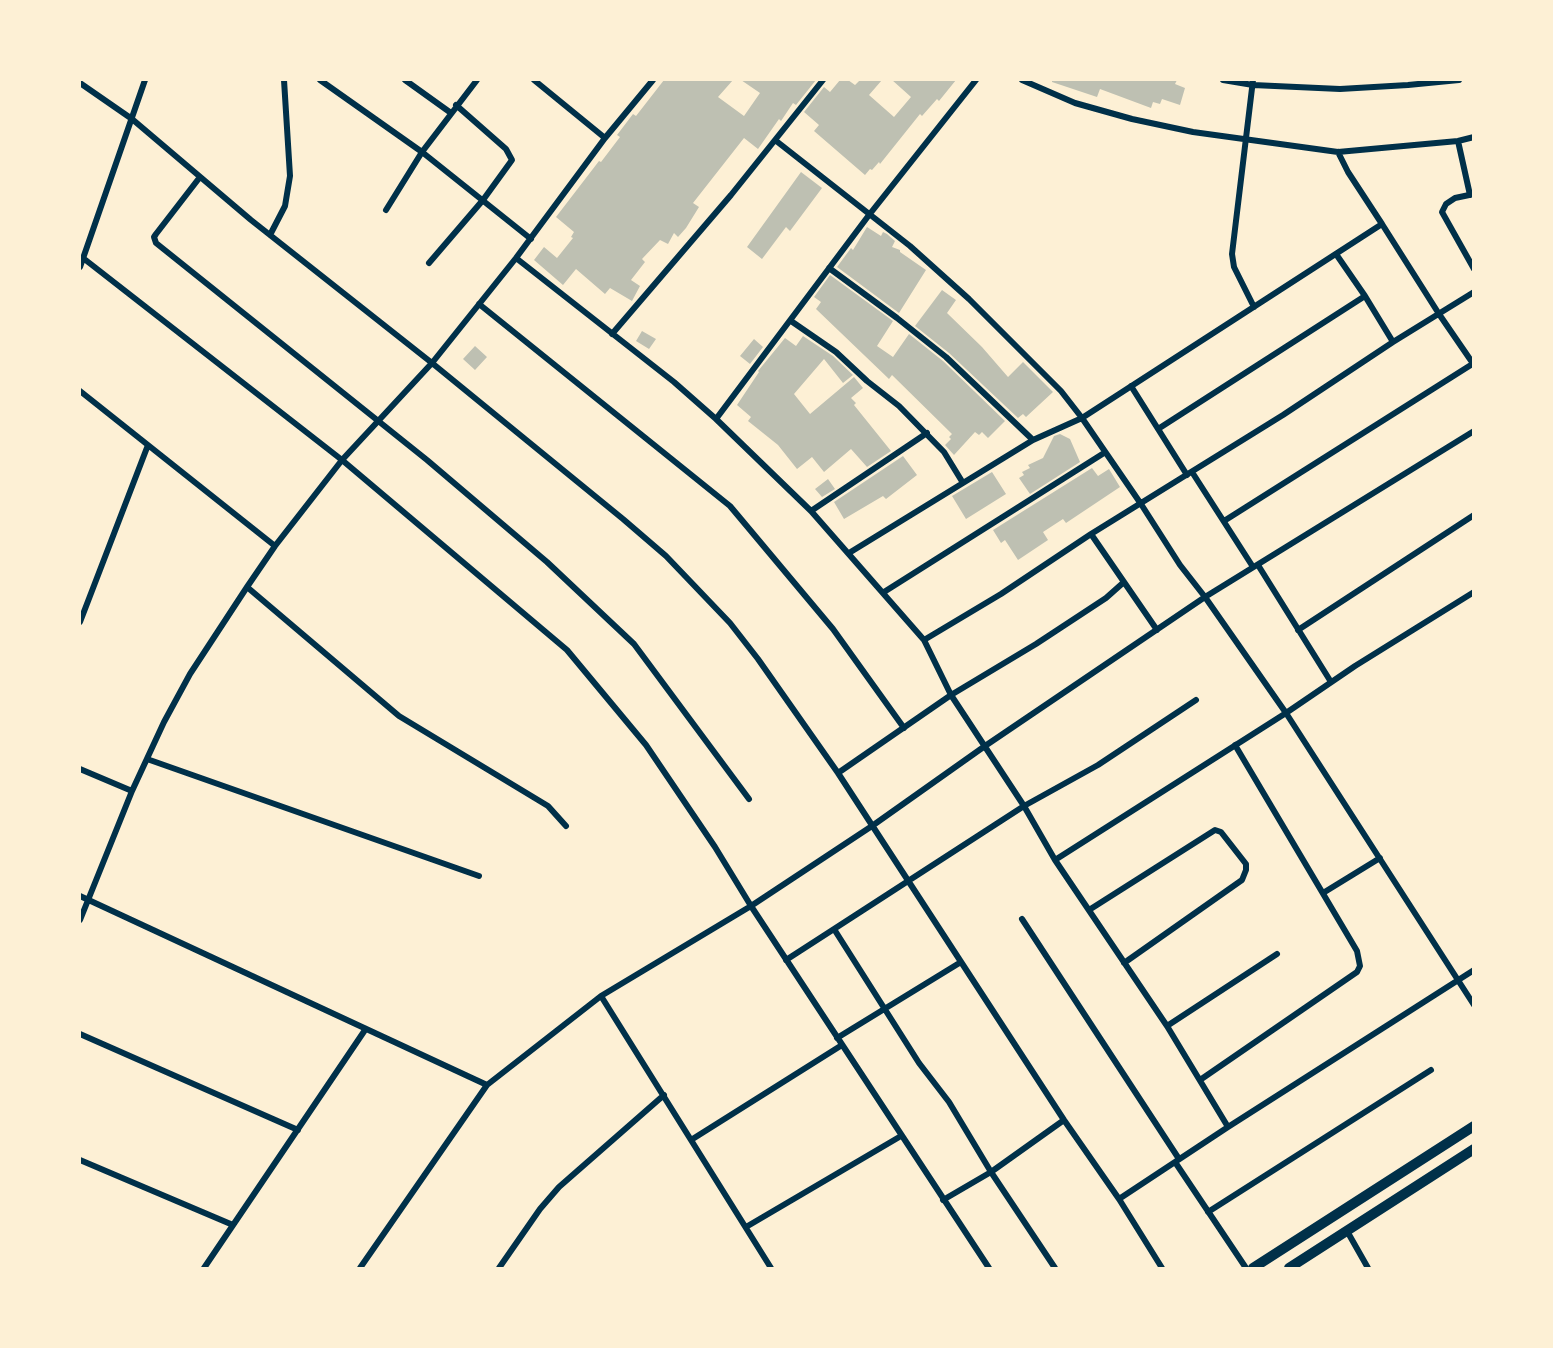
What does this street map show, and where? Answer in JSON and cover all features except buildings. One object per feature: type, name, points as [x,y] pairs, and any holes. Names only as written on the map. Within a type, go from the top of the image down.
[{"type":"street","points":[[80,267],[145,80]]},
{"type":"street","points":[[270,235],[285,206],[290,176],[284,80]]},
{"type":"street","points":[[320,80],[422,152],[531,239]]},
{"type":"street","points":[[405,80],[451,113]]},
{"type":"street","points":[[386,210],[422,152],[477,80]]},
{"type":"street","points":[[534,80],[605,138]]},
{"type":"street","points":[[80,920],[147,759],[190,674],[247,587],[275,546],[342,460],[432,363],[531,239],[605,138],[653,80]]},
{"type":"street","points":[[612,334],[823,80]]},
{"type":"street","points":[[716,419],[869,215],[976,80]]},
{"type":"street","points":[[1023,80],[1075,103],[1132,119],[1193,132],[1338,152],[1458,141],[1473,137]]},
{"type":"street","points":[[1223,80],[1340,89],[1459,80]]},
{"type":"street","points":[[1253,82],[1232,254],[1234,267],[1254,307]]},
{"type":"street","points":[[80,83],[132,119],[270,235],[432,363],[666,556],[730,624],[758,659],[838,773],[1064,1120],[1119,1199],[1162,1269]]},
{"type":"street","points":[[429,263],[483,200],[512,160],[506,150],[456,105]]},
{"type":"street","points":[[775,140],[910,246],[969,299],[1061,392],[1082,418],[1180,565],[1286,713],[1473,1005]]},
{"type":"street","points":[[1458,141],[1472,194],[1455,198],[1446,204],[1442,212],[1473,268]]},
{"type":"street","points":[[1224,521],[1473,363],[1348,172],[1338,152]]},
{"type":"street","points":[[200,177],[156,234],[154,237],[156,243],[378,420],[547,562],[634,644],[749,800]]},
{"type":"street","points":[[849,554],[1033,440],[1082,418],[1382,224]]},
{"type":"street","points":[[1336,254],[1393,342]]},
{"type":"street","points":[[83,258],[342,460],[567,650],[646,745],[715,847],[786,960],[989,1269]]},
{"type":"street","points":[[516,258],[674,381],[716,419],[811,511],[924,640],[951,695],[1024,806],[1055,860],[1167,1026],[1228,1126]]},
{"type":"street","points":[[829,268],[946,357],[1033,440]]},
{"type":"street","points":[[924,640],[1001,594],[1091,534],[1473,292]]},
{"type":"street","points":[[1158,429],[1365,296]]},
{"type":"street","points":[[479,304],[729,506],[833,629],[904,728]]},
{"type":"street","points":[[791,321],[836,352],[927,433],[944,452],[963,483]]},
{"type":"street","points":[[1131,386],[1158,429],[1256,566],[1331,682]]},
{"type":"street","points":[[80,391],[275,546]]},
{"type":"street","points":[[360,1269],[487,1085],[601,996],[751,906],[872,826],[985,746],[1205,597],[1473,430]]},
{"type":"street","points":[[811,511],[927,433]]},
{"type":"street","points":[[80,622],[148,445]]},
{"type":"street","points":[[884,592],[1104,453]]},
{"type":"street","points":[[1298,630],[1473,515]]},
{"type":"street","points":[[1091,534],[1157,630]]},
{"type":"street","points":[[838,773],[951,695],[1036,644],[1106,598],[1124,582]]},
{"type":"street","points":[[247,587],[399,716],[548,806],[566,826]]},
{"type":"street","points":[[1055,860],[1473,592]]},
{"type":"street","points":[[786,960],[1024,806],[1098,765],[1196,700]]},
{"type":"street","points":[[1200,1080],[1357,972],[1360,966],[1356,951],[1236,745]]},
{"type":"street","points":[[147,759],[479,876]]},
{"type":"street","points":[[80,769],[132,791]]},
{"type":"street","points":[[1089,910],[1215,830],[1221,832],[1246,864],[1242,880],[1124,963]]},
{"type":"street","points":[[1323,893],[1380,858]]},
{"type":"street","points":[[80,896],[487,1085]]},
{"type":"street","points":[[1022,918],[1246,1269]]},
{"type":"street","points":[[834,929],[920,1063],[949,1102],[991,1172],[1055,1269]]},
{"type":"street","points":[[1167,1026],[1277,954]]},
{"type":"street","points":[[837,1038],[961,962]]},
{"type":"street","points":[[1119,1199],[1228,1126],[1473,970]]},
{"type":"street","points":[[601,996],[771,1269]]},
{"type":"street","points":[[204,1269],[365,1030]]},
{"type":"street","points":[[80,1034],[298,1130]]},
{"type":"street","points":[[691,1140],[842,1045]]},
{"type":"street","points":[[1208,1212],[1431,1070]]},
{"type":"street","points":[[499,1269],[540,1209],[559,1187],[663,1095]]},
{"type":"street","points":[[943,1200],[991,1172],[1064,1120]]},
{"type":"street","points":[[1253,1269],[1473,1126]]},
{"type":"street","points":[[746,1227],[901,1136]]},
{"type":"street","points":[[1289,1269],[1473,1149]]},
{"type":"street","points":[[80,1160],[233,1225]]},
{"type":"street","points":[[1347,1231],[1368,1269]]}]
